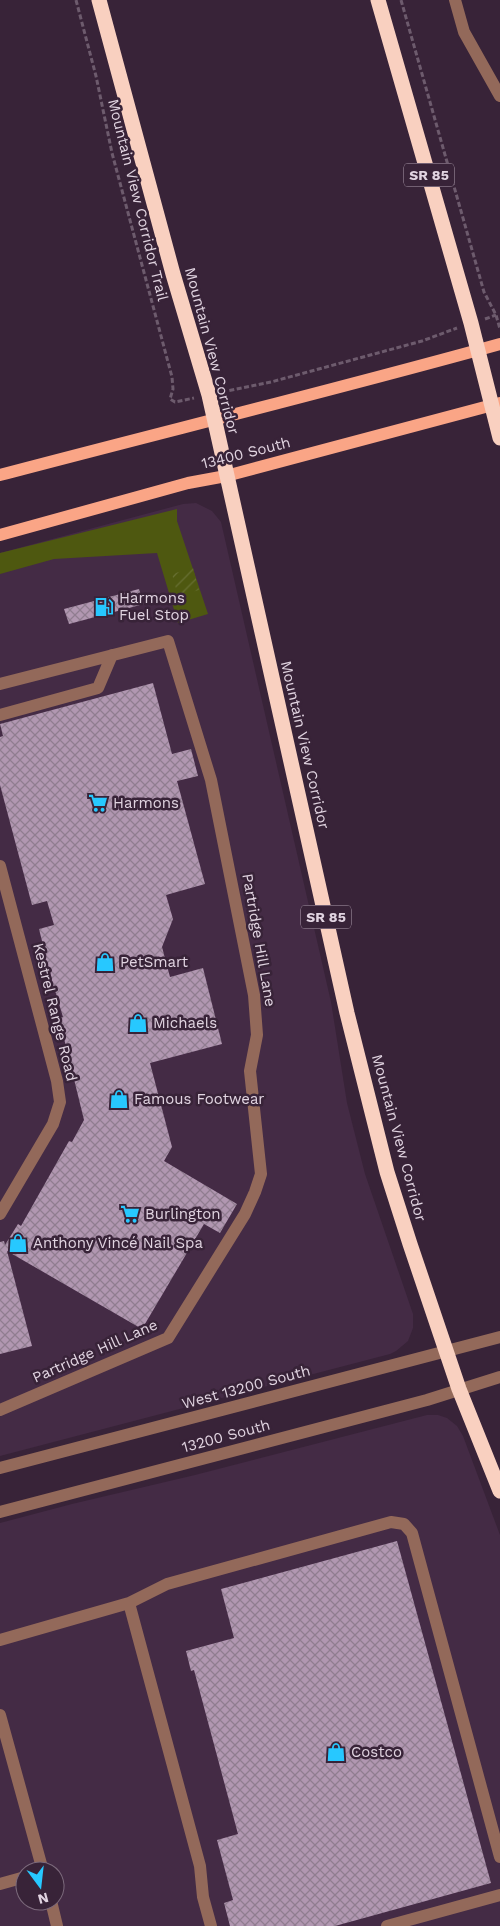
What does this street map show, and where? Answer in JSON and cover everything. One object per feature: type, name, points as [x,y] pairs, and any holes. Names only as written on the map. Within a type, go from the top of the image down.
[{"type":"highway","name":"Mountain View Corridor","points":[[98,0],[173,274],[209,395],[213,420],[347,1013],[380,1144],[410,1244],[459,1389],[500,1491]]},
{"type":"highway","name":"SR 85","points":[[378,0],[478,350],[496,404],[500,438]]},
{"type":"main road","points":[[0,475],[500,344]]},
{"type":"main road","name":"13400 South","points":[[0,535],[188,483],[226,476],[496,404]]},
{"type":"street","points":[[455,0],[464,32],[500,96]]},
{"type":"street","name":"Partridge Hill Lane","points":[[0,684],[168,641],[211,780],[254,995],[257,1035],[250,1071],[261,1174],[245,1214],[168,1338],[0,1410]]},
{"type":"street","points":[[0,715],[98,688],[112,656]]},
{"type":"street","name":"Kestrel Range Road","points":[[0,866],[57,1081],[60,1102],[53,1124],[0,1214]]},
{"type":"street","name":"West 13200 South","points":[[0,1468],[500,1337]]},
{"type":"street","points":[[459,1389],[500,1377]]},
{"type":"street","name":"13200 South","points":[[0,1512],[427,1400],[459,1389]]},
{"type":"street","points":[[0,1640],[128,1603],[167,1584],[391,1522],[404,1524],[412,1533],[500,1858]]},
{"type":"street","points":[[128,1603],[200,1866],[203,1897],[211,1926]]},
{"type":"street","points":[[0,1715],[40,1861]]},
{"type":"street","points":[[0,1884],[15,1880]]},
{"type":"street","points":[[387,1926],[500,1895]]},
{"type":"street","points":[[53,1911],[57,1926]]},
{"type":"path","name":"Mountain View Corridor Trail","points":[[76,0],[96,76],[112,153],[172,378],[173,389],[170,400],[175,402]]},
{"type":"path","points":[[401,0],[484,292],[496,315],[500,329]]},
{"type":"path","points":[[252,386],[422,341],[448,331]]},
{"type":"shaded area","points":[[196,503],[212,511],[221,522],[331,1002],[347,1103],[365,1174],[413,1314],[413,1328],[408,1341],[390,1354],[0,1456],[0,553],[183,504]]},
{"type":"shaded area","points":[[427,1415],[438,1415],[447,1418],[457,1426],[463,1436],[500,1535],[500,1926],[0,1926],[0,1523],[195,1475]]},
{"type":"green space","points":[[177,509],[177,521],[208,614],[178,623],[157,553],[54,559],[0,574],[0,553]]},
{"type":"green space","points":[[193,568],[199,590],[178,596],[172,574]]},
{"type":"building","name":"Harmons Fuel Stop","points":[[139,589],[144,604],[69,624],[64,609]]},
{"type":"building","points":[[153,683],[172,754],[191,749],[198,776],[177,781],[205,884],[166,895],[173,919],[162,947],[170,977],[203,968],[222,1044],[150,1063],[172,1147],[164,1161],[237,1204],[220,1233],[204,1224],[142,1329],[7,1251],[32,1346],[0,1354],[0,1242],[4,1241],[5,1245],[18,1224],[21,1226],[69,1141],[72,1142],[84,1120],[59,1018],[63,1017],[54,987],[51,988],[39,946],[43,945],[39,929],[54,925],[47,901],[32,905],[0,785],[0,737],[3,736],[0,724]]},
{"type":"building","name":"Costco","points":[[397,1541],[491,1883],[335,1926],[230,1926],[224,1903],[233,1900],[217,1840],[238,1834],[194,1670],[191,1671],[186,1651],[234,1638],[221,1589]]},
{"type":"place","name":"Harmons Fuel Stop","points":[[104,607]]},
{"type":"place","name":"Harmons","points":[[98,803]]},
{"type":"place","name":"PetSmart","points":[[105,962]]},
{"type":"place","name":"Michaels","points":[[138,1023]]},
{"type":"place","name":"Famous Footwear","points":[[119,1099]]},
{"type":"place","name":"Burlington","points":[[130,1214]]},
{"type":"place","name":"Anthony Vincé Nail Spa","points":[[18,1243]]},
{"type":"place","name":"Costco","points":[[336,1752]]}]
